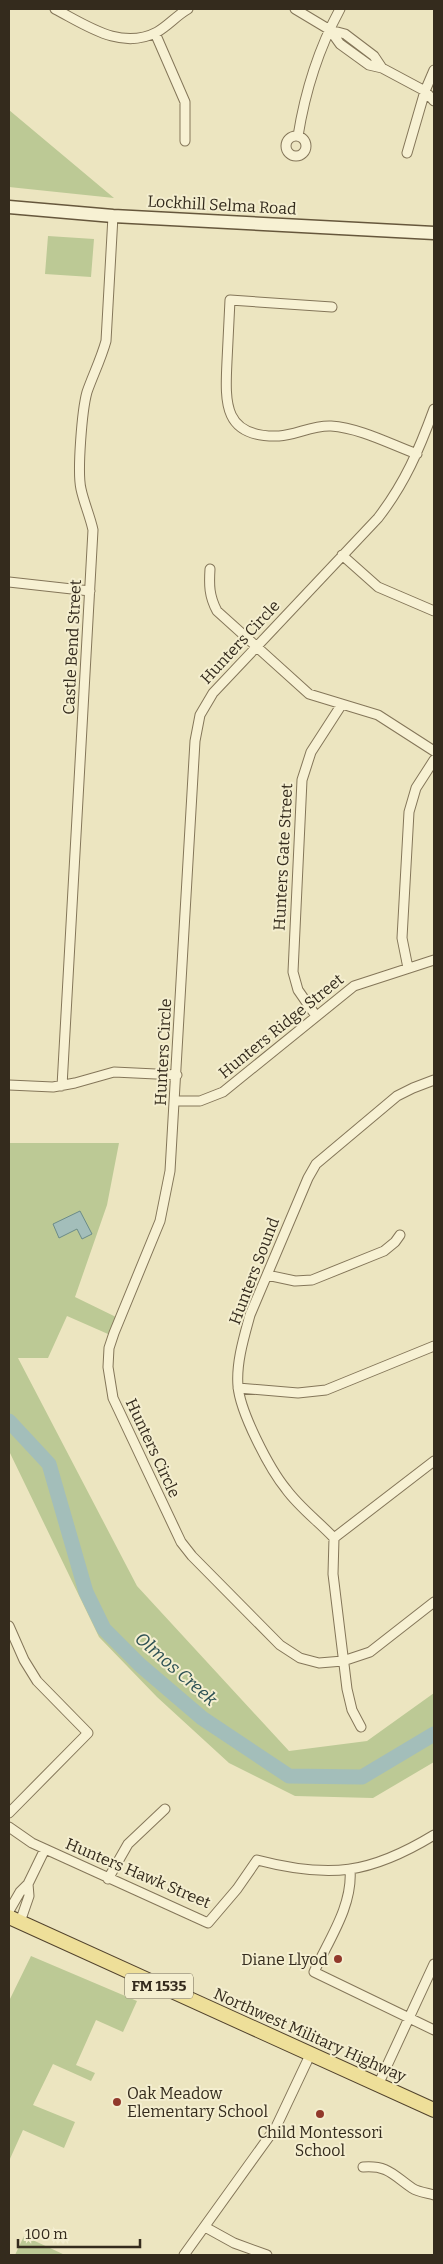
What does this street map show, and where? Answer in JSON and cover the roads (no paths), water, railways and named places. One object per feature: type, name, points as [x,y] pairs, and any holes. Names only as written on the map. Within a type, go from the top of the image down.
[{"type":"main road","name":"Lockhill Selma Road","points":[[9,207],[113,216],[434,233]]},
{"type":"main road","name":"Northwest Military Highway","points":[[14,1920],[434,2110]]},
{"type":"street","points":[[55,9],[106,35],[124,39],[137,39],[156,33],[188,9]]},
{"type":"street","points":[[295,9],[330,30],[345,34],[374,56],[382,68],[430,90],[434,101]]},
{"type":"street","points":[[298,136],[313,73],[340,9]]},
{"type":"street","points":[[156,33],[185,102],[187,114],[185,141]]},
{"type":"street","points":[[407,153],[430,90],[434,70]]},
{"type":"street","name":"Castle Bend Street","points":[[62,1086],[93,530],[80,488],[80,466],[87,393],[102,357],[106,341],[113,216]]},
{"type":"street","points":[[332,307],[230,300],[225,397],[232,418],[242,428],[263,435],[278,436],[330,426],[363,434],[417,454]]},
{"type":"street","name":"Hunters Circle","points":[[434,409],[417,454],[394,498],[378,518],[208,700],[200,715],[196,732],[176,1101],[170,1171],[164,1207],[147,1256],[117,1324],[109,1348],[108,1376],[113,1398],[175,1530],[192,1556],[289,1652],[319,1663],[343,1661],[362,1656],[377,1648],[434,1602]]},
{"type":"street","points":[[342,555],[378,587],[434,611]]},
{"type":"street","points":[[210,569],[209,588],[211,600],[217,611],[309,694],[378,715],[434,750]]},
{"type":"street","points":[[9,582],[90,591]]},
{"type":"street","name":"Hunters Gate Street","points":[[316,1016],[298,990],[292,964],[302,780],[311,752],[342,704]]},
{"type":"street","points":[[408,968],[402,938],[408,812],[416,788],[434,760]]},
{"type":"street","name":"Hunters Ridge Street","points":[[176,1101],[200,1101],[223,1092],[354,986],[434,960]]},
{"type":"street","points":[[9,1085],[62,1086],[114,1072],[177,1074]]},
{"type":"street","name":"Hunters Sound","points":[[334,1538],[286,1490],[272,1467],[244,1411],[238,1388],[238,1376],[246,1329],[308,1178],[316,1164],[397,1096],[434,1080]]},
{"type":"street","points":[[267,1275],[295,1282],[312,1280],[384,1251],[400,1235]]},
{"type":"street","points":[[238,1388],[298,1393],[326,1390],[434,1346]]},
{"type":"street","points":[[361,1727],[352,1710],[343,1661],[333,1574],[334,1538],[434,1461]]},
{"type":"street","points":[[9,1626],[24,1660],[37,1681],[88,1733],[9,1813]]},
{"type":"street","points":[[108,1878],[128,1844],[165,1809]]},
{"type":"street","name":"Hunters Hawk Street","points":[[9,1827],[45,1850],[208,1923],[237,1889],[257,1860],[303,1870],[350,1870],[391,1859],[434,1835]]},
{"type":"street","points":[[9,1911],[20,1892],[28,1884],[45,1850]]},
{"type":"street","points":[[350,1870],[349,1891],[344,1909],[314,1972],[434,2030]]},
{"type":"street","points":[[14,1920],[29,1896],[28,1884]]},
{"type":"street","points":[[378,2085],[434,1964]]},
{"type":"street","points":[[184,2255],[276,2127],[310,2055]]},
{"type":"street","points":[[363,2167],[374,2166],[387,2169],[412,2188],[434,2196]]},
{"type":"street","points":[[205,2227],[234,2243],[267,2255]]},
{"type":"water","points":[[80,1211],[92,1234],[82,1239],[77,1229],[59,1238],[53,1224]]},
{"type":"waterway","name":"Olmos Creek","points":[[9,1421],[49,1464],[86,1592],[104,1629],[140,1665],[202,1718],[289,1776],[362,1777],[434,1734]]},
{"type":"place","name":"Diane Llyod","points":[[338,1959]]},
{"type":"place","name":"Oak Meadow Elementary School","points":[[117,2102]]},
{"type":"place","name":"Child Montessori School","points":[[320,2114]]}]
